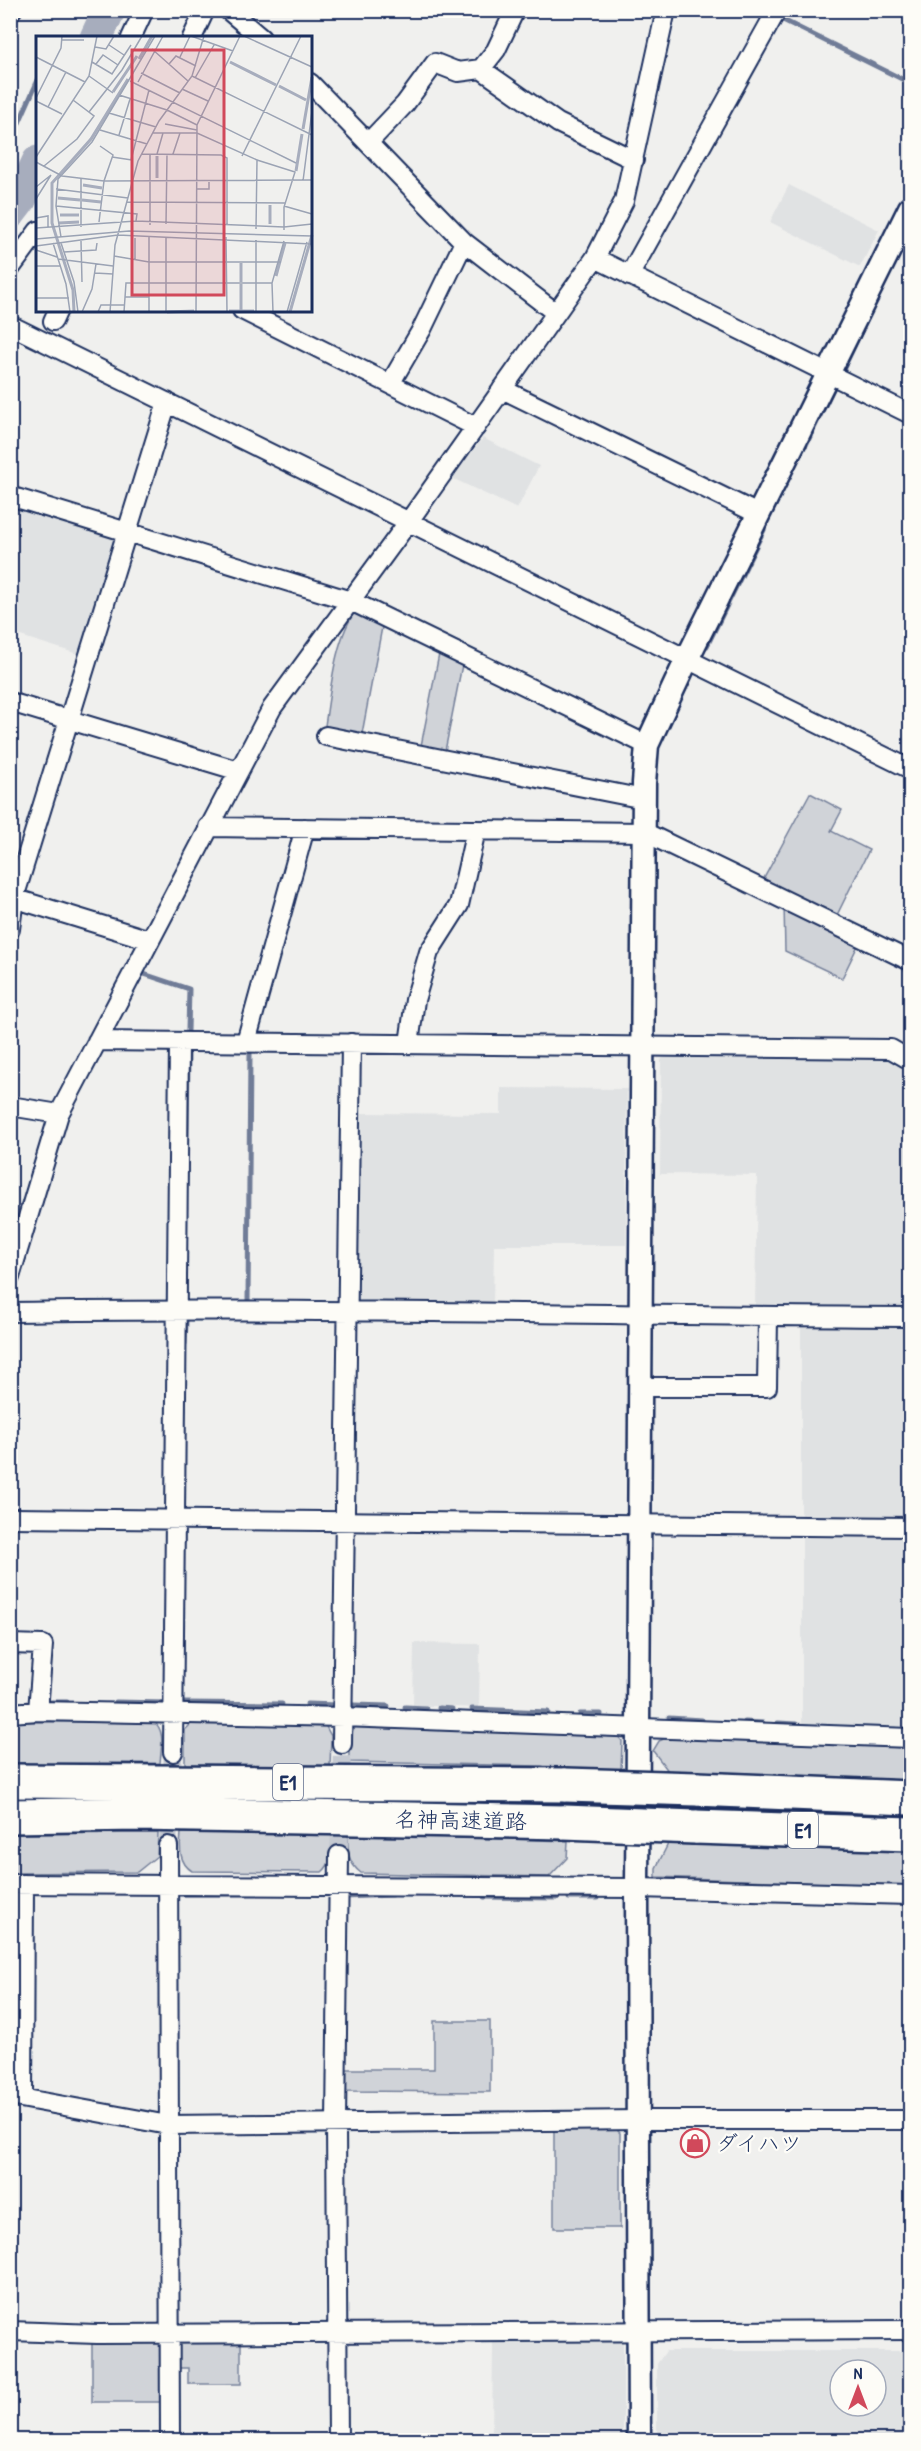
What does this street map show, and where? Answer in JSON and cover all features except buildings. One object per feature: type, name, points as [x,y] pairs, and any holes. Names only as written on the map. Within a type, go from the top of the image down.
[{"type":"highway","name":"名神高速道路","points":[[10,1781],[566,1785],[910,1798]]},
{"type":"highway","name":"名神高速道路","points":[[10,1816],[139,1814],[564,1822],[910,1834]]},
{"type":"street","points":[[132,36],[144,10]]},
{"type":"street","points":[[193,36],[205,10]]},
{"type":"street","points":[[228,10],[259,36]]},
{"type":"street","points":[[481,69],[496,50],[515,10]]},
{"type":"street","points":[[10,1277],[59,1114],[272,708],[409,521],[595,258],[624,201],[666,10]]},
{"type":"street","points":[[629,276],[777,10]]},
{"type":"street","points":[[368,142],[405,105],[435,63],[458,72],[481,69],[558,123],[634,160]]},
{"type":"street","points":[[312,85],[464,242],[556,313]]},
{"type":"street","points":[[639,2440],[637,1888],[644,799],[647,745],[758,514],[910,208]]},
{"type":"street","points":[[10,269],[36,234]]},
{"type":"street","points":[[390,384],[422,329],[464,242]]},
{"type":"street","points":[[595,258],[910,414]]},
{"type":"street","points":[[246,312],[476,427]]},
{"type":"street","points":[[10,325],[910,769]]},
{"type":"street","points":[[502,389],[758,514]]},
{"type":"street","points":[[10,929],[12,897],[166,402]]},
{"type":"street","points":[[10,496],[351,601],[647,745]]},
{"type":"street","points":[[10,702],[238,771]]},
{"type":"street","points":[[326,736],[644,799]]},
{"type":"street","points":[[208,827],[644,832],[910,961]]},
{"type":"street","points":[[246,1042],[305,828]]},
{"type":"street","points":[[409,1044],[415,1000],[429,952],[459,905],[476,830]]},
{"type":"street","points":[[12,897],[150,940]]},
{"type":"street","points":[[97,1041],[891,1049],[910,1060]]},
{"type":"street","points":[[173,1752],[179,1042]]},
{"type":"street","points":[[342,1744],[351,1043]]},
{"type":"street","points":[[10,1106],[59,1114]]},
{"type":"street","points":[[10,1312],[178,1309],[348,1313],[910,1317]]},
{"type":"street","points":[[640,1387],[767,1387],[768,1317]]},
{"type":"street","points":[[10,1518],[910,1527]]},
{"type":"street","points":[[10,1644],[43,1645],[38,1711]]},
{"type":"street","points":[[10,1713],[38,1711],[343,1717],[910,1738]]},
{"type":"street","points":[[168,1846],[170,2440]]},
{"type":"street","points":[[338,2440],[336,2123],[339,1854]]},
{"type":"street","points":[[910,1895],[637,1888],[17,1884],[17,2097],[168,2125],[638,2120],[910,2120]]},
{"type":"street","points":[[10,2331],[169,2333],[910,2330]]},
{"type":"shaded area","points":[[789,185],[879,230],[860,267],[770,222]]},
{"type":"shaded area","points":[[483,438],[539,466],[517,509],[452,478]]},
{"type":"shaded area","points":[[11,505],[112,537],[117,545],[81,655],[11,633]]},
{"type":"shaded area","points":[[357,609],[383,622],[361,739],[324,732],[338,651],[349,621]]},
{"type":"shaded area","points":[[440,649],[463,660],[445,751],[421,746]]},
{"type":"shaded area","points":[[810,793],[842,810],[831,831],[869,850],[835,919],[762,882]]},
{"type":"shaded area","points":[[784,904],[860,941],[842,978],[785,951]]},
{"type":"shaded area","points":[[667,1053],[890,1056],[910,1067],[910,1309],[755,1308],[757,1175],[660,1174],[661,1060]]},
{"type":"shaded area","points":[[501,1088],[627,1089],[626,1245],[494,1245],[493,1306],[360,1305],[357,1302],[358,1113],[501,1114]]},
{"type":"shaded area","points":[[801,1325],[910,1325],[910,1520],[801,1520]]},
{"type":"shaded area","points":[[802,1534],[910,1534],[910,1728],[802,1723]]},
{"type":"shaded area","points":[[414,1643],[480,1644],[479,1708],[413,1705]]},
{"type":"shaded area","points":[[153,1721],[161,1734],[160,1763],[11,1764],[10,1722]]},
{"type":"shaded area","points":[[192,1723],[325,1725],[331,1736],[330,1766],[185,1764],[185,1730]]},
{"type":"shaded area","points":[[361,1725],[616,1734],[622,1741],[621,1771],[542,1766],[349,1762],[349,1738],[354,1728]]},
{"type":"shaded area","points":[[668,1737],[910,1748],[910,1783],[669,1772],[653,1751],[659,1741]]},
{"type":"shaded area","points":[[158,1833],[157,1856],[137,1872],[11,1873],[11,1834]]},
{"type":"shaded area","points":[[181,1833],[332,1834],[331,1855],[322,1872],[192,1871],[182,1859]]},
{"type":"shaded area","points":[[348,1834],[568,1841],[567,1858],[549,1877],[361,1873],[353,1865],[348,1851]]},
{"type":"shaded area","points":[[668,1844],[910,1851],[910,1886],[656,1877],[656,1868]]},
{"type":"shaded area","points":[[434,2021],[490,2021],[490,2092],[345,2091],[345,2069],[434,2069]]},
{"type":"shaded area","points":[[615,2128],[620,2133],[620,2228],[554,2228],[554,2129]]},
{"type":"shaded area","points":[[493,2341],[620,2341],[623,2344],[623,2440],[492,2440]]},
{"type":"shaded area","points":[[92,2342],[162,2342],[162,2402],[92,2402]]},
{"type":"shaded area","points":[[175,2342],[241,2342],[241,2384],[188,2384],[188,2368],[175,2368]]},
{"type":"shaded area","points":[[666,2351],[910,2351],[910,2440],[657,2440],[657,2364]]},
{"type":"waterway","points":[[97,36],[109,10]]},
{"type":"waterway","points":[[10,24],[16,14]]},
{"type":"waterway","points":[[781,19],[910,83]]},
{"type":"waterway","points":[[10,143],[36,84]]},
{"type":"waterway","points":[[10,213],[20,200],[36,166]]},
{"type":"waterway","points":[[842,372],[867,319]]},
{"type":"waterway","points":[[806,445],[834,387]]},
{"type":"waterway","points":[[707,646],[764,530]]},
{"type":"waterway","points":[[144,974],[189,989],[188,1031]]},
{"type":"waterway","points":[[248,1302],[250,1053]]},
{"type":"waterway","points":[[187,1136],[188,1054]]},
{"type":"waterway","points":[[185,1344],[186,1321]]},
{"type":"waterway","points":[[51,1702],[67,1702]]},
{"type":"waterway","points":[[115,1702],[166,1703]]},
{"type":"waterway","points":[[183,1703],[282,1704]]},
{"type":"waterway","points":[[307,1704],[336,1705]]},
{"type":"waterway","points":[[353,1705],[388,1706]]},
{"type":"waterway","points":[[405,1707],[426,1708]]},
{"type":"waterway","points":[[439,1708],[452,1709]]},
{"type":"waterway","points":[[472,1709],[548,1712]]},
{"type":"waterway","points":[[580,1714],[601,1714]]},
{"type":"waterway","points":[[669,1718],[702,1720]]},
{"type":"waterway","points":[[745,1722],[763,1723]]},
{"type":"waterway","points":[[778,1723],[796,1724]]},
{"type":"waterway","points":[[344,1897],[393,1895]]},
{"type":"waterway","points":[[484,1897],[557,1898]]},
{"type":"waterway","points":[[569,1898],[598,1898]]},
{"type":"tunnel","points":[[339,1855],[342,1744]]},
{"type":"tunnel","points":[[168,1846],[173,1752]]},
{"type":"place","name":"ダイハツ","points":[[695,2143]]}]
